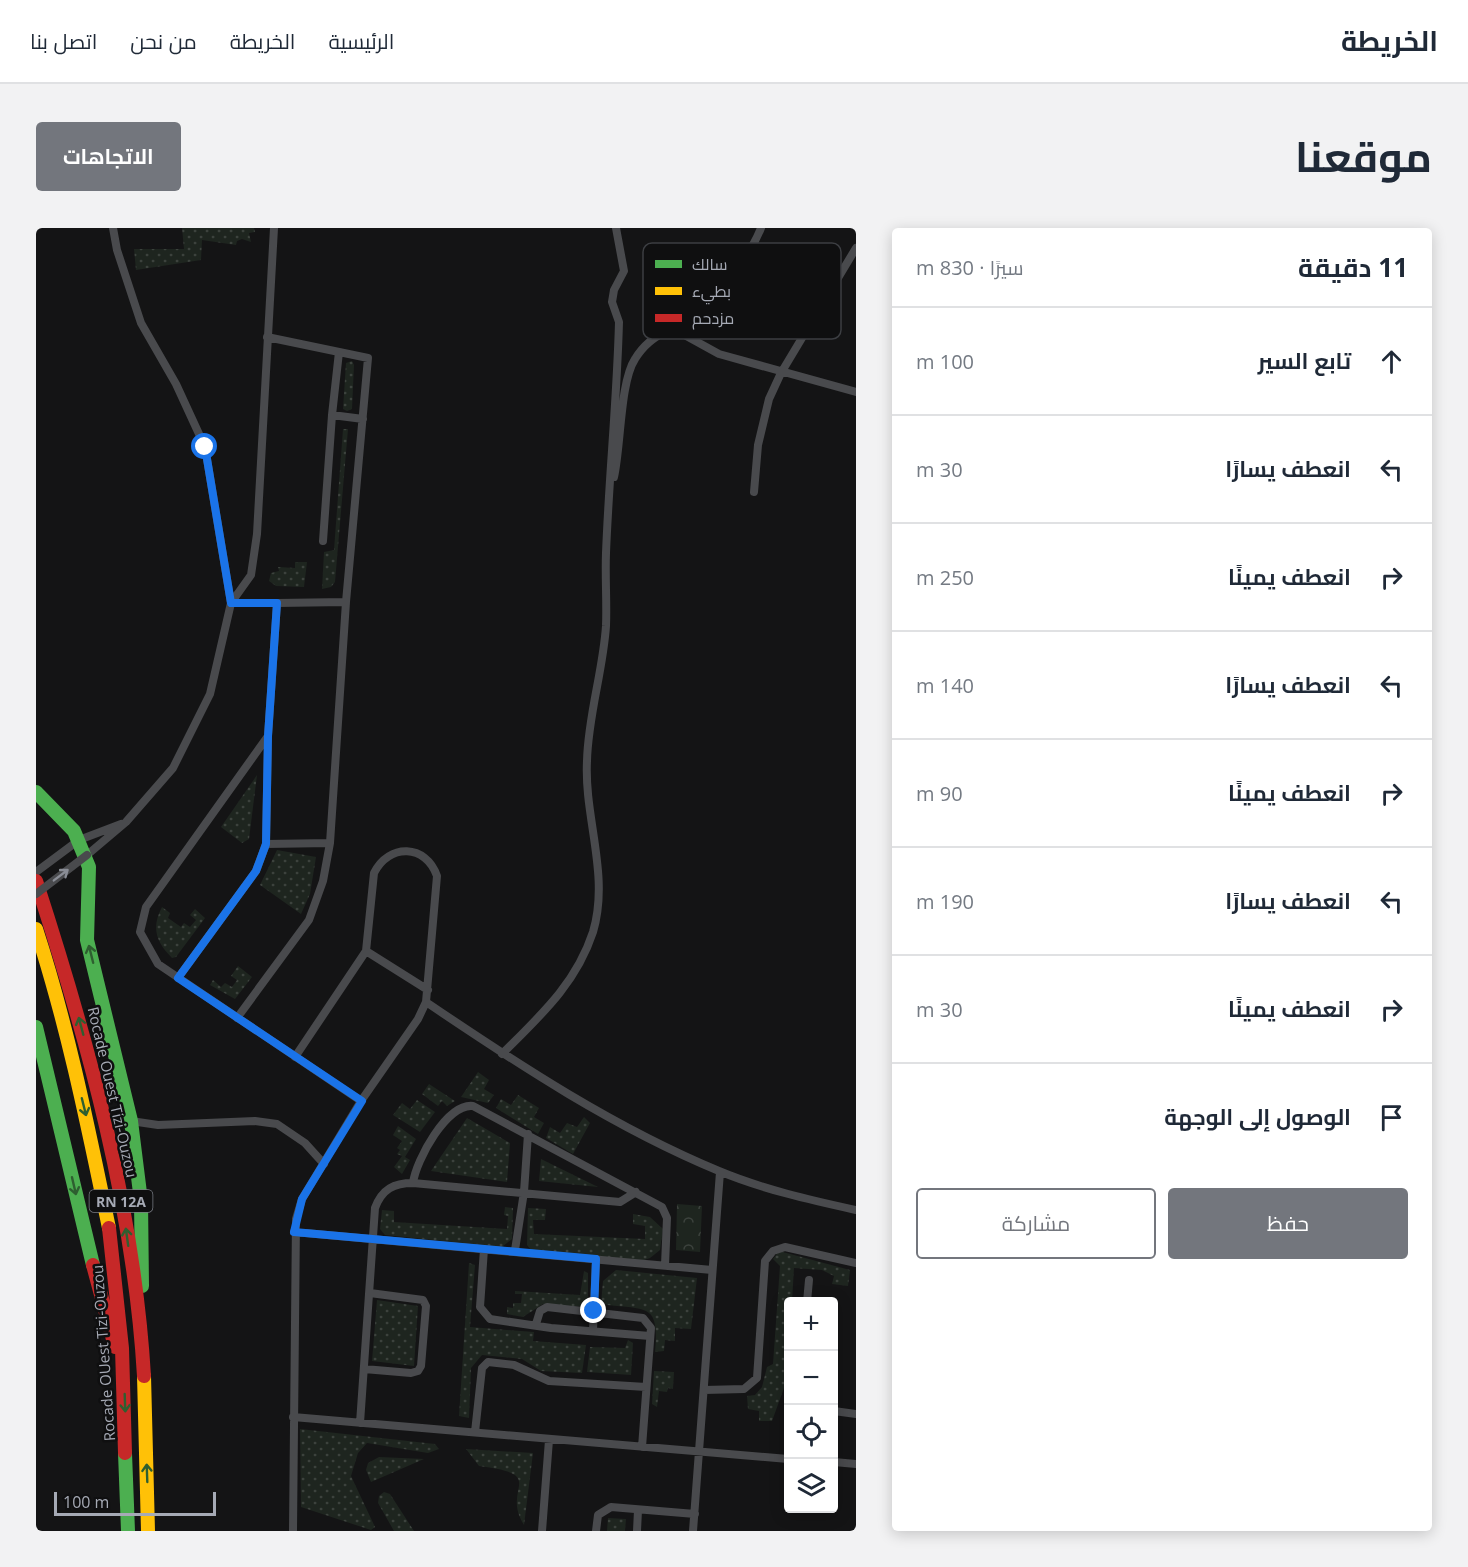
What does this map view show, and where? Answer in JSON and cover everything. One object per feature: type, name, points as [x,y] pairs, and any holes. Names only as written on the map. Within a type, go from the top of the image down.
[{"type":"highway","points":[[36,792],[68,824],[87,855],[90,878],[87,940],[131,1121],[141,1201],[142,1343]]},
{"type":"highway","name":"Rocade Ouest Tizi-Ouzou","points":[[36,881],[64,965],[104,1112],[125,1225],[142,1343],[148,1531]]},
{"type":"highway","name":"Rocade OUest Tizi-Ouzou","points":[[36,929],[50,969],[98,1172],[118,1304],[124,1377],[128,1531]]},
{"type":"highway","points":[[36,1027],[83,1228],[124,1377]]},
{"type":"street","points":[[36,894],[126,822],[173,768],[210,694],[231,603],[205,447],[176,384],[141,323],[117,250],[113,228]]},
{"type":"street","points":[[231,603],[251,575],[257,534],[274,228]]},
{"type":"street","points":[[502,1054],[540,1019],[565,989],[581,963],[593,930],[600,885],[586,781],[587,750],[601,674],[606,624],[609,503],[619,322],[612,302],[614,290],[624,271],[616,228]]},
{"type":"street","points":[[752,243],[761,228]]},
{"type":"street","points":[[841,273],[856,248]]},
{"type":"street","points":[[237,1018],[309,920],[323,881],[330,843],[346,602],[368,358],[267,337]]},
{"type":"street","points":[[609,503],[617,464],[627,381],[634,360],[650,339]]},
{"type":"street","points":[[691,339],[718,354],[781,373],[813,378],[856,392]]},
{"type":"street","points":[[754,492],[758,446],[769,399],[801,339]]},
{"type":"street","points":[[323,541],[339,352]]},
{"type":"street","points":[[332,415],[363,418]]},
{"type":"street","points":[[231,603],[346,602]]},
{"type":"street","points":[[178,978],[256,871],[266,844],[268,736],[277,603]]},
{"type":"street","points":[[268,736],[146,907],[140,932],[158,964],[362,1101]]},
{"type":"street","points":[[36,873],[79,840],[126,822]]},
{"type":"street","points":[[266,844],[330,843]]},
{"type":"street","points":[[292,1531],[294,1232],[302,1199],[362,1101],[418,1019],[426,1002],[437,876],[429,860],[421,854],[412,851],[393,853],[378,865],[374,873],[366,951],[295,1057]]},
{"type":"street","points":[[366,951],[428,990]]},
{"type":"street","points":[[426,1002],[502,1054],[604,1114],[720,1172],[824,1203],[856,1210]]},
{"type":"street","points":[[413,1183],[418,1162],[458,1108],[473,1106],[657,1204],[665,1212],[668,1224],[665,1265]]},
{"type":"street","points":[[131,1121],[158,1125],[255,1121],[277,1124],[305,1143],[324,1164]]},
{"type":"street","points":[[514,1250],[524,1192],[528,1134]]},
{"type":"street","points":[[693,1531],[720,1172]]},
{"type":"street","points":[[360,1423],[375,1208],[381,1195],[392,1186],[413,1183],[620,1202],[636,1192]]},
{"type":"street","points":[[294,1232],[514,1250],[712,1270]]},
{"type":"street","points":[[704,1390],[744,1389],[758,1378],[765,1262],[773,1251],[785,1247],[856,1263]]},
{"type":"street","points":[[484,1249],[480,1307],[483,1314],[490,1319],[650,1336]]},
{"type":"street","points":[[593,1330],[596,1259]]},
{"type":"street","points":[[807,1297],[809,1280]]},
{"type":"street","points":[[364,1369],[411,1373],[418,1371],[421,1366],[426,1306],[423,1300],[370,1293]]},
{"type":"street","points":[[536,1324],[538,1313],[544,1308],[594,1311],[643,1318],[650,1325],[642,1446]]},
{"type":"street","points":[[474,1432],[482,1368],[488,1362],[514,1365],[549,1381],[646,1387]]},
{"type":"street","points":[[838,1412],[856,1414]]},
{"type":"street","points":[[293,1417],[784,1459]]},
{"type":"street","points":[[542,1531],[549,1440]]},
{"type":"street","points":[[838,1462],[856,1464]]},
{"type":"street","points":[[596,1531],[598,1515],[606,1508],[694,1514]]},
{"type":"street","points":[[637,1531],[638,1510]]},
{"type":"green space","points":[[182,228],[254,228],[255,232],[249,233],[251,242],[242,239],[237,241],[236,245],[202,240],[201,260],[136,270],[134,249],[184,249]]},
{"type":"green space","points":[[352,361],[354,365],[352,409],[347,411],[343,409],[346,363]]},
{"type":"green space","points":[[343,429],[348,429],[335,582],[331,587],[322,589],[324,552],[334,550]]},
{"type":"green space","points":[[295,562],[307,562],[304,587],[276,586],[269,581],[271,573],[279,571],[278,567],[295,568]]},
{"type":"green space","points":[[257,775],[249,839],[242,843],[221,827]]},
{"type":"green space","points":[[277,850],[316,857],[310,894],[301,914],[260,885]]},
{"type":"green space","points":[[162,907],[170,913],[168,918],[181,927],[184,923],[190,927],[196,920],[190,915],[195,909],[205,918],[176,957],[172,958],[162,946],[157,934],[157,922]]},
{"type":"green space","points":[[238,966],[252,977],[235,999],[210,985],[213,980],[221,987],[225,983],[232,987],[237,980],[231,976]]},
{"type":"green space","points":[[478,1072],[489,1080],[484,1089],[494,1095],[488,1103],[461,1097]]},
{"type":"green space","points":[[429,1084],[455,1101],[447,1106],[442,1101],[438,1106],[422,1094]]},
{"type":"green space","points":[[518,1095],[539,1108],[534,1117],[544,1123],[538,1134],[496,1108],[501,1099],[511,1105]]},
{"type":"green space","points":[[417,1100],[435,1112],[420,1132],[393,1115],[402,1103],[410,1109]]},
{"type":"green space","points":[[584,1117],[590,1123],[573,1154],[546,1138],[550,1127],[560,1133],[567,1123],[577,1127]]},
{"type":"green space","points":[[467,1118],[510,1143],[507,1182],[431,1171]]},
{"type":"green space","points":[[398,1126],[416,1139],[405,1157],[410,1160],[402,1174],[394,1167],[402,1156],[397,1154],[400,1150],[397,1148],[402,1141],[393,1135]]},
{"type":"green space","points":[[541,1159],[598,1187],[539,1181]]},
{"type":"green space","points":[[677,1204],[702,1206],[700,1252],[676,1250]]},
{"type":"green space","points":[[505,1207],[513,1208],[512,1239],[502,1247],[385,1235],[380,1229],[382,1210],[394,1211],[394,1222],[507,1229],[508,1216],[504,1215]]},
{"type":"green space","points":[[528,1208],[546,1209],[545,1220],[533,1220],[534,1234],[645,1239],[645,1226],[633,1224],[633,1214],[650,1217],[663,1229],[660,1250],[650,1258],[641,1261],[531,1250],[527,1245]]},
{"type":"green space","points":[[779,1251],[850,1270],[848,1286],[832,1284],[834,1276],[822,1270],[794,1268],[792,1297],[784,1297],[784,1388],[772,1421],[759,1421],[759,1411],[748,1409],[747,1396],[755,1395],[762,1387],[767,1367],[773,1364],[780,1266],[773,1259]]},
{"type":"green space","points":[[469,1263],[475,1265],[470,1327],[534,1332],[533,1341],[586,1345],[582,1373],[541,1371],[522,1359],[482,1355],[471,1368],[469,1418],[459,1416]]},
{"type":"green space","points":[[616,1270],[697,1278],[691,1329],[675,1328],[675,1341],[665,1340],[664,1351],[655,1352],[656,1335],[652,1316],[639,1309],[601,1304],[603,1281]]},
{"type":"green space","points":[[584,1271],[588,1273],[588,1299],[584,1307],[543,1304],[523,1317],[507,1314],[507,1307],[513,1308],[513,1303],[521,1303],[522,1294],[515,1294],[515,1291],[580,1295]]},
{"type":"green space","points":[[377,1300],[418,1306],[414,1366],[372,1361]]},
{"type":"green space","points":[[628,1340],[633,1343],[631,1375],[587,1372],[590,1347],[625,1348]]},
{"type":"green space","points":[[654,1371],[674,1372],[673,1389],[668,1388],[667,1392],[659,1391],[657,1407],[652,1404]]},
{"type":"green space","points":[[300,1429],[435,1444],[439,1449],[428,1453],[367,1443],[358,1453],[351,1476],[375,1527],[371,1530],[301,1507]]},
{"type":"green space","points":[[466,1449],[533,1453],[524,1525],[518,1512],[518,1479],[513,1474],[479,1466]]},
{"type":"green space","points":[[379,1457],[424,1459],[371,1482],[366,1470],[368,1463]]},
{"type":"green space","points":[[384,1492],[390,1494],[414,1531],[394,1531],[378,1503],[379,1496]]},
{"type":"green space","points":[[608,1518],[626,1519],[625,1531],[607,1531]]},
{"type":"traffic: fast","points":[[36,792],[74,831],[89,867],[87,940],[131,1121],[141,1201],[142,1286]]},
{"type":"traffic: fast","points":[[36,1027],[93,1265]]},
{"type":"traffic: fast","points":[[125,1453],[128,1531]]},
{"type":"traffic: slow","points":[[36,929],[68,1040],[109,1228]]},
{"type":"traffic: slow","points":[[144,1376],[148,1531]]},
{"type":"traffic: jam","points":[[36,881],[73,1002],[106,1125],[130,1250],[139,1313],[144,1376]]},
{"type":"traffic: jam","points":[[109,1228],[122,1348],[125,1453]]},
{"type":"traffic: jam","points":[[93,1265],[115,1347]]},
{"type":"route","points":[[205,447],[231,603],[277,603],[268,736],[266,844],[256,871],[178,978],[362,1101],[302,1199],[294,1232],[596,1259],[594,1311]]}]
